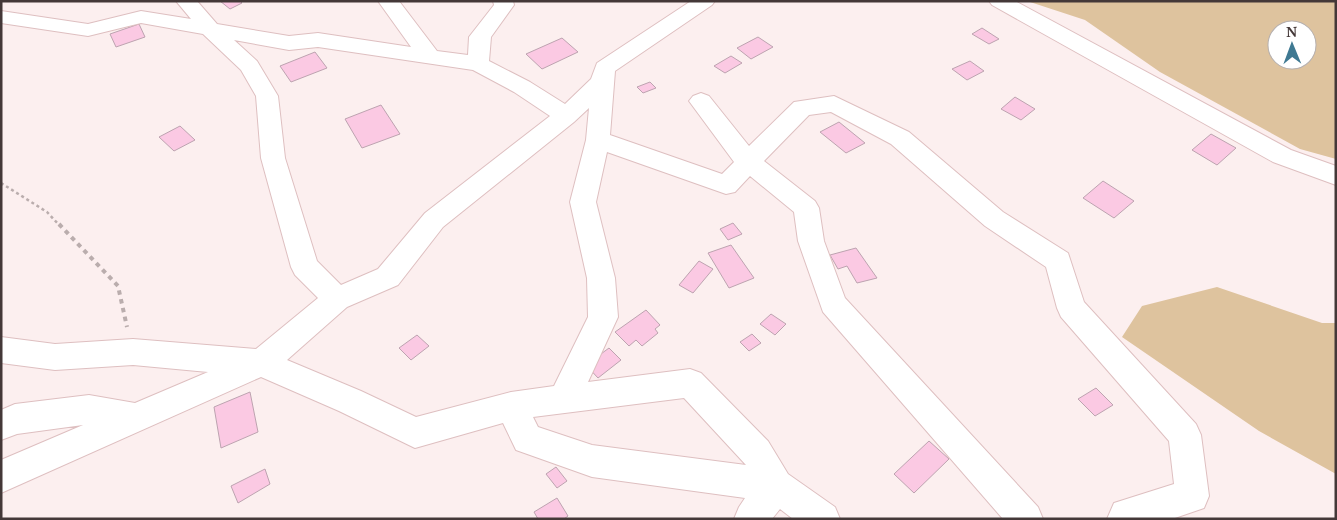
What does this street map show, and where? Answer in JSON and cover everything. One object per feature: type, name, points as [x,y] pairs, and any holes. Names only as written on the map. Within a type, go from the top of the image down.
[{"type":"street","points":[[1,11],[35,1]]},
{"type":"street","points":[[186,1],[211,30],[249,66],[267,96],[273,158],[305,267],[337,299]]},
{"type":"street","points":[[388,1],[430,57]]},
{"type":"street","points":[[478,64],[480,37],[504,5],[503,1]]},
{"type":"street","points":[[564,399],[603,317],[601,278],[583,202],[598,140],[602,82],[605,68],[704,1]]},
{"type":"street","points":[[999,1],[1282,156],[1336,176]]},
{"type":"street","points":[[1,17],[88,30],[141,17],[289,43],[318,40],[478,64],[522,87],[566,116]]},
{"type":"street","points":[[1,477],[261,363],[337,299],[388,276],[434,220],[566,116],[602,82]]},
{"type":"street","points":[[701,101],[747,162],[806,208],[811,241],[833,304],[1026,519]]},
{"type":"street","points":[[598,140],[726,185],[802,108],[834,104],[900,138],[994,219],[1058,261],[1071,308],[1185,435],[1192,496],[1126,515],[1124,519]]},
{"type":"street","points":[[1,350],[55,357],[133,352],[261,363],[350,401],[415,433],[511,406],[690,384],[756,452],[776,486],[823,519]]},
{"type":"street","points":[[511,406],[527,439],[592,461],[776,486]]},
{"type":"street","points":[[1,425],[15,419],[89,410],[135,418]]},
{"type":"street","points":[[752,519],[776,486]]},
{"type":"path","points":[[1,183],[47,212],[118,286],[133,352]]},
{"type":"shaded area","points":[[1027,1],[1336,1],[1336,159],[1300,149],[1160,72],[1085,20]]},
{"type":"shaded area","points":[[1217,287],[1322,323],[1336,323],[1336,474],[1259,431],[1122,337],[1142,306]]},
{"type":"building","points":[[220,1],[240,1],[242,3],[230,9]]},
{"type":"building","points":[[139,24],[145,37],[116,47],[110,34]]},
{"type":"building","points":[[982,28],[999,39],[989,44],[972,34]]},
{"type":"building","points":[[758,37],[773,47],[751,59],[737,48]]},
{"type":"building","points":[[562,38],[578,52],[542,69],[526,54]]},
{"type":"building","points":[[315,52],[327,68],[291,82],[280,66]]},
{"type":"building","points":[[731,56],[742,63],[725,73],[714,66]]},
{"type":"building","points":[[970,61],[984,71],[967,80],[952,69]]},
{"type":"building","points":[[650,82],[656,88],[643,93],[637,87]]},
{"type":"building","points":[[1015,97],[1035,109],[1021,120],[1001,109]]},
{"type":"building","points":[[381,105],[400,134],[362,148],[345,119]]},
{"type":"building","points":[[839,122],[865,143],[846,153],[820,132]]},
{"type":"building","points":[[180,126],[195,140],[174,151],[159,137]]},
{"type":"building","points":[[1211,134],[1236,148],[1217,165],[1192,150]]},
{"type":"building","points":[[1103,181],[1134,201],[1114,218],[1083,198]]},
{"type":"building","points":[[733,223],[742,234],[728,240],[720,229]]},
{"type":"building","points":[[731,245],[754,278],[729,288],[708,253]]},
{"type":"building","points":[[856,248],[877,278],[857,283],[847,266],[838,269],[830,255]]},
{"type":"building","points":[[699,261],[713,269],[693,293],[679,285]]},
{"type":"building","points":[[646,310],[660,325],[655,329],[658,333],[642,346],[636,340],[629,346],[615,332]]},
{"type":"building","points":[[771,314],[786,324],[775,335],[760,324]]},
{"type":"building","points":[[752,334],[761,343],[749,351],[740,342]]},
{"type":"building","points":[[417,335],[429,346],[411,360],[399,348]]},
{"type":"building","points":[[609,348],[621,360],[598,378],[586,365]]},
{"type":"building","points":[[1096,388],[1113,405],[1095,416],[1078,399]]},
{"type":"building","points":[[250,392],[258,432],[221,448],[214,407]]},
{"type":"building","points":[[929,441],[949,459],[914,493],[894,474]]},
{"type":"building","points":[[556,467],[567,481],[557,488],[546,474]]},
{"type":"building","points":[[265,469],[270,484],[238,503],[231,486]]},
{"type":"building","points":[[557,498],[568,516],[564,519],[538,519],[534,512]]}]
